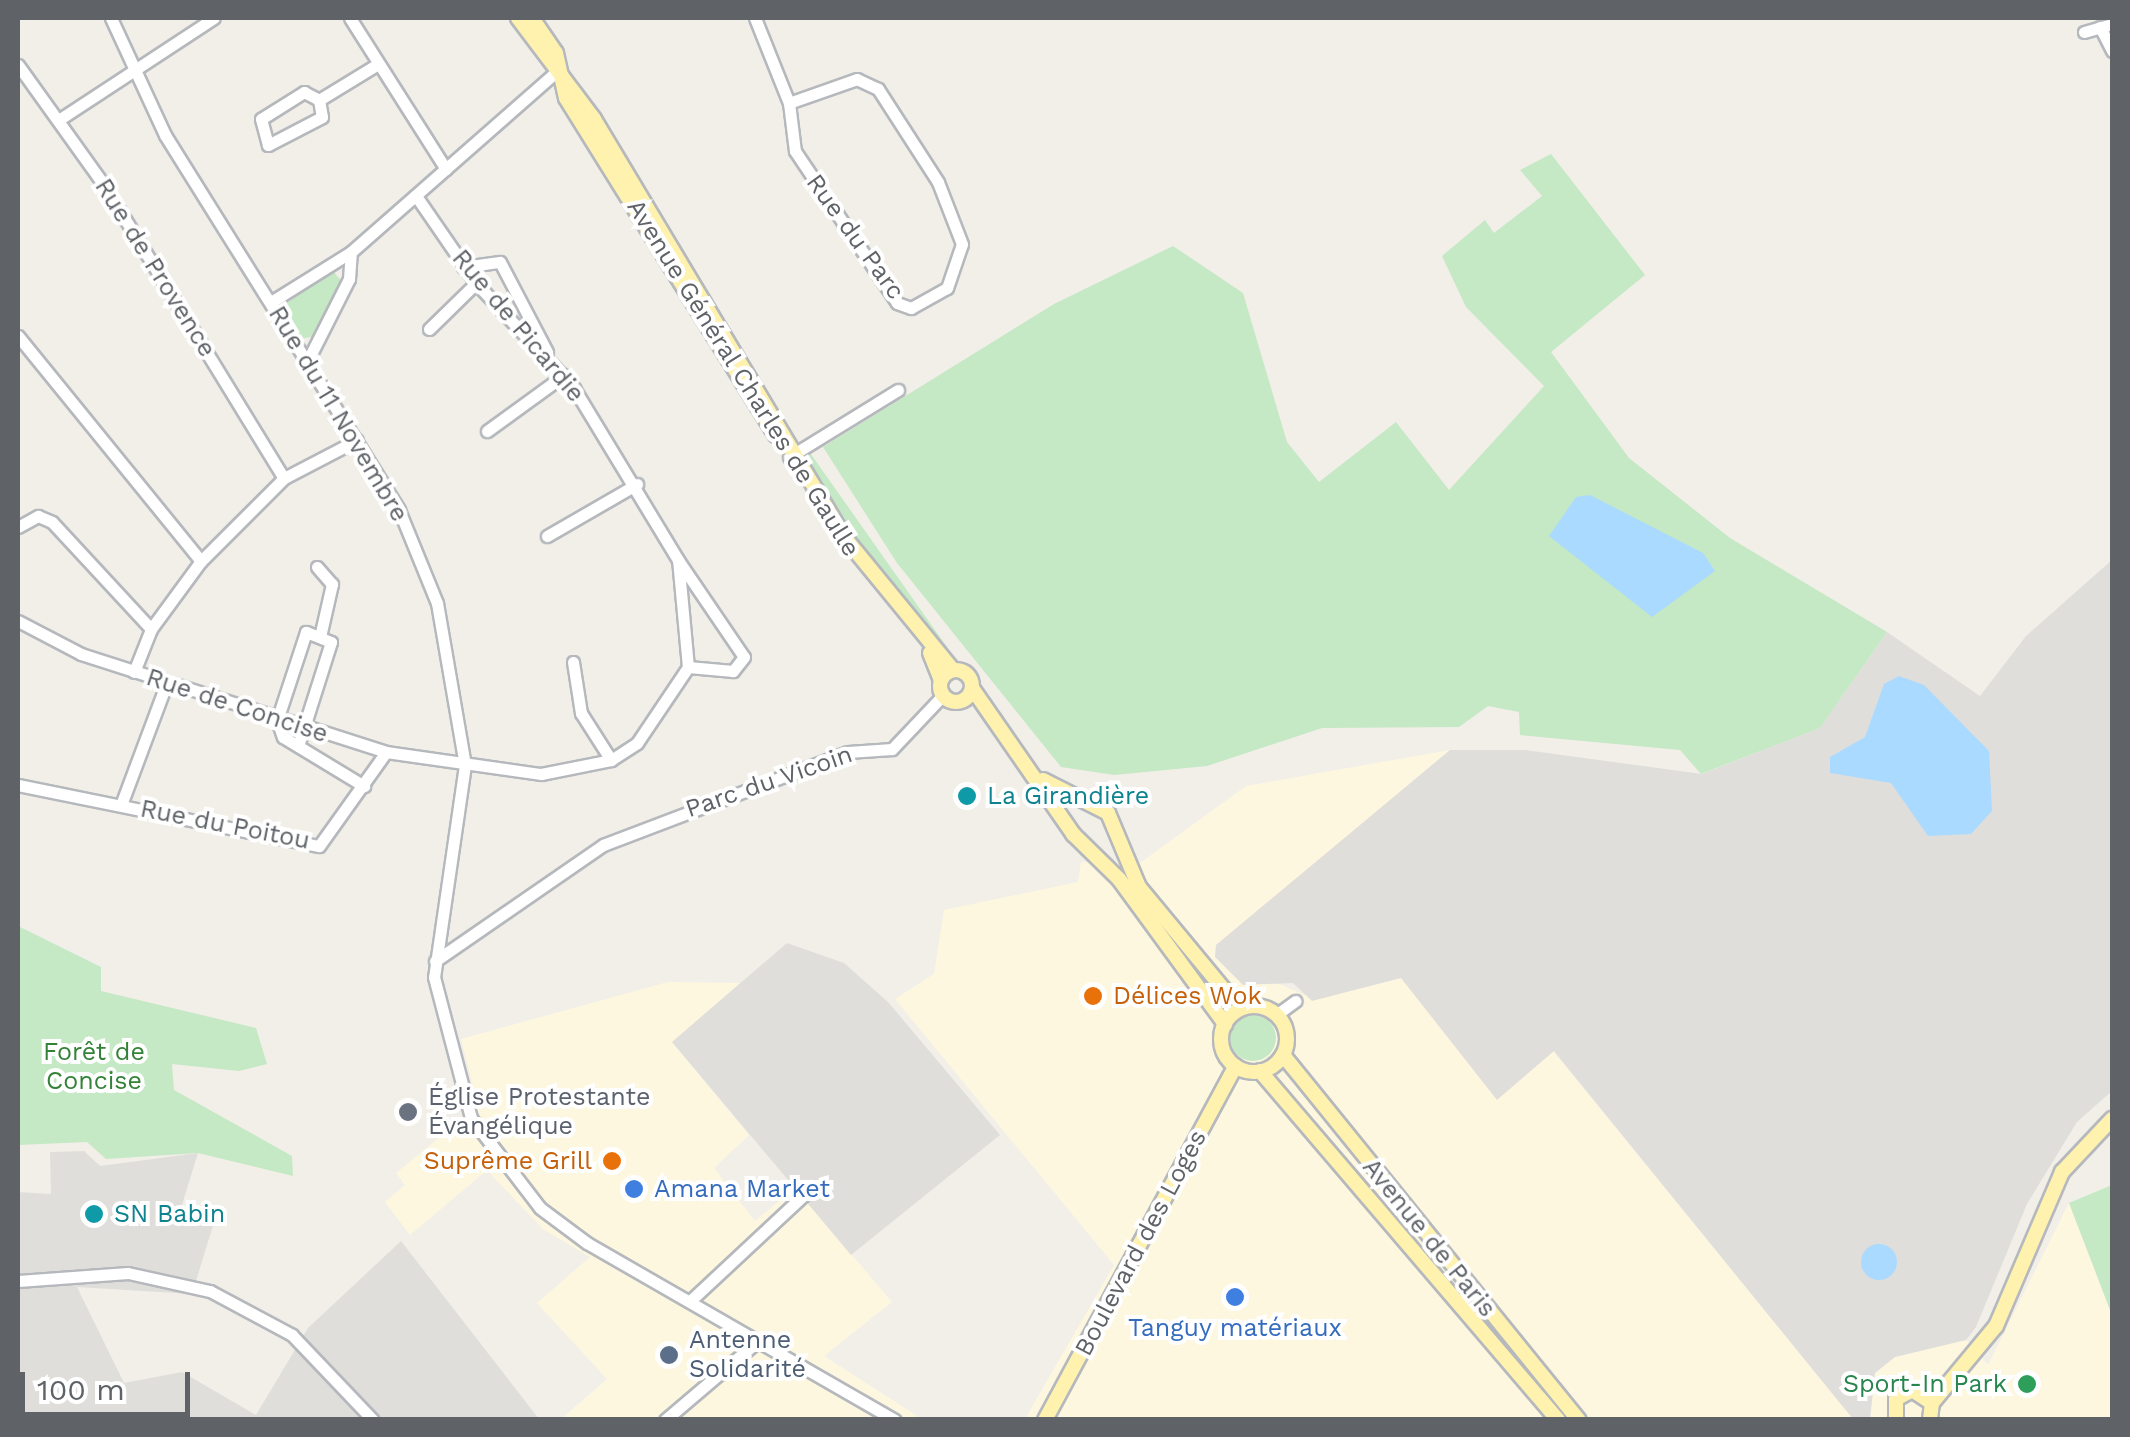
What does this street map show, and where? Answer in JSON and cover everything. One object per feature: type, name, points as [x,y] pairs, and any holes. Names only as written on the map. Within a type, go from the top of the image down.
[{"type":"main road","name":"Avenue Général Charles de Gaulle","points":[[518,18],[558,70]]},
{"type":"main road","name":"Avenue Général Charles de Gaulle","points":[[532,18],[558,70],[566,98],[793,454],[947,675],[972,688]]},
{"type":"main road","name":"Avenue Général Charles de Gaulle","points":[[943,696],[947,675]]},
{"type":"main road","points":[[960,701],[972,688],[1039,777],[1073,834],[1124,886],[1225,1024],[1222,1046],[1236,1066],[1260,1071],[1283,1055],[1276,1014],[1250,1006],[1174,931],[1129,872],[1108,813],[1039,777]]},
{"type":"main road","points":[[943,696],[960,701],[996,724]]},
{"type":"main road","points":[[1225,1024],[1250,1006]]},
{"type":"main road","name":"Avenue de Paris","points":[[1283,1055],[1579,1420]]},
{"type":"main road","name":"Boulevard des Loges","points":[[1045,1420],[1236,1066]]},
{"type":"main road","name":"Avenue de Paris","points":[[1260,1071],[1558,1420]]},
{"type":"main road","points":[[1893,1418],[1900,1395],[1926,1397],[1957,1370],[1996,1326],[2062,1172],[2112,1119]]},
{"type":"main road","points":[[1926,1397],[1930,1420]]},
{"type":"street","name":"Rue du 11 Novembre","points":[[111,18],[133,70],[357,440],[437,603],[466,765],[435,961],[453,1074],[508,1173],[586,1243],[895,1420]]},
{"type":"street","points":[[60,119],[214,18]]},
{"type":"street","points":[[350,18],[446,169]]},
{"type":"street","name":"Rue du Parc","points":[[755,18],[789,104],[795,151],[896,303],[910,308],[947,288],[962,244],[938,182],[878,89],[858,79],[789,104]]},
{"type":"street","points":[[2084,32],[2106,26],[2112,51]]},
{"type":"street","name":"Rue de Provence","points":[[18,64],[60,119],[284,478]]},
{"type":"street","points":[[319,100],[378,64]]},
{"type":"street","points":[[271,302],[351,252],[558,70]]},
{"type":"street","points":[[304,92],[319,100],[322,117],[278,146],[258,130],[304,92]]},
{"type":"street","name":"Rue de Picardie","points":[[416,196],[476,283],[564,375],[637,484],[678,560],[744,656],[734,671],[688,667],[678,560]]},
{"type":"street","points":[[308,360],[349,280],[351,252]]},
{"type":"street","points":[[464,267],[500,262],[549,356]]},
{"type":"street","points":[[429,329],[476,283]]},
{"type":"street","points":[[18,336],[201,561]]},
{"type":"street","points":[[487,431],[564,375]]},
{"type":"street","points":[[793,454],[898,390]]},
{"type":"street","points":[[134,672],[151,629],[201,561],[284,478],[357,440]]},
{"type":"street","points":[[546,536],[637,484]]},
{"type":"street","points":[[18,527],[38,516],[52,522],[151,629]]},
{"type":"street","points":[[317,567],[332,584],[320,637]]},
{"type":"street","name":"Rue de Concise","points":[[18,621],[134,672],[277,720],[386,752],[466,765]]},
{"type":"street","points":[[298,746],[331,642],[306,632],[277,720],[298,746],[364,786]]},
{"type":"street","points":[[573,662],[581,713],[611,760]]},
{"type":"street","points":[[466,765],[540,774],[611,760],[660,717],[688,667]]},
{"type":"street","points":[[121,804],[167,682]]},
{"type":"street","name":"Parc du Vicoin","points":[[435,961],[603,845],[848,752],[892,749],[943,696]]},
{"type":"street","name":"Rue du Poitou","points":[[18,786],[319,846],[386,752]]},
{"type":"street","points":[[1276,1014],[1296,1001]]},
{"type":"street","points":[[690,1301],[808,1192]]},
{"type":"street","points":[[18,1281],[128,1273],[210,1291],[292,1335],[373,1420]]},
{"type":"street","points":[[665,1420],[759,1340]]},
{"type":"shaded area","points":[[2112,560],[2112,1091],[2077,1122],[2027,1204],[1976,1327],[1966,1340],[1895,1357],[1875,1373],[1870,1419],[1853,1419],[1554,1051],[1497,1100],[1401,978],[1312,1001],[1293,983],[1243,985],[1215,957],[1216,945],[1450,750],[1525,750],[1702,774],[1820,728],[1887,632],[1980,696],[2026,636]]},
{"type":"shaded area","points":[[1450,750],[1216,946],[1215,956],[1314,999],[1401,978],[1497,1099],[1553,1051],[1853,1419],[1025,1419],[1114,1265],[895,999],[934,974],[944,910],[1078,882],[1081,862],[1140,863],[1246,786]]},
{"type":"shaded area","points":[[787,943],[844,963],[888,1002],[1000,1135],[851,1255],[672,1042]]},
{"type":"shaded area","points":[[668,982],[740,983],[672,1042],[749,1135],[714,1168],[755,1221],[795,1188],[892,1302],[824,1356],[922,1419],[561,1419],[607,1379],[537,1303],[590,1257],[543,1229],[487,1170],[410,1235],[385,1202],[405,1185],[396,1173],[478,1106],[461,1039]]},
{"type":"shaded area","points":[[84,1151],[100,1166],[198,1153],[181,1208],[215,1219],[192,1294],[77,1287],[124,1383],[182,1372],[256,1415],[308,1328],[401,1241],[539,1419],[18,1420],[18,1192],[51,1194],[50,1152]]},
{"type":"shaded area","points":[[2069,1203],[2112,1315],[2112,1419],[1870,1420],[1874,1374],[1895,1357],[1966,1340],[1988,1365]]},
{"type":"green space","points":[[1551,154],[1645,275],[1551,352],[1629,458],[1730,538],[1887,632],[1820,728],[1701,774],[1680,750],[1520,735],[1519,712],[1488,706],[1459,727],[1322,728],[1207,766],[1114,775],[1061,767],[897,563],[823,447],[1054,304],[1173,246],[1243,293],[1287,442],[1319,482],[1396,422],[1449,490],[1544,386],[1466,307],[1442,256],[1485,220],[1494,233],[1542,196],[1520,170]]},
{"type":"green space","points":[[333,271],[342,282],[315,336],[301,339],[281,307]]},
{"type":"green space","points":[[808,450],[949,650],[944,654],[848,535],[803,459]]},
{"type":"green space","name":"Forêt de Concise","points":[[18,926],[101,967],[101,991],[256,1028],[267,1064],[239,1071],[172,1064],[174,1090],[292,1156],[293,1176],[198,1153],[106,1159],[87,1142],[18,1145]]},
{"type":"green space","points":[[1253,1015],[1269,1022],[1276,1038],[1269,1054],[1253,1061],[1237,1054],[1230,1038],[1237,1022]]},
{"type":"green space","points":[[2112,1185],[2112,1315],[2069,1203]]},
{"type":"water","points":[[1590,495],[1703,553],[1715,571],[1652,617],[1549,536],[1576,497]]},
{"type":"water","points":[[1899,676],[1924,685],[1989,751],[1992,811],[1971,834],[1928,836],[1891,783],[1830,773],[1830,757],[1865,737],[1884,684]]},
{"type":"water","points":[[1879,1244],[1892,1249],[1897,1262],[1892,1275],[1879,1280],[1866,1275],[1861,1262],[1866,1249]]},
{"type":"place","name":"La Girandière","points":[[967,796]]},
{"type":"place","name":"Délices Wok","points":[[1093,996]]},
{"type":"place","name":"Église Protestante Évangélique","points":[[408,1112]]},
{"type":"place","name":"Suprême Grill","points":[[612,1161]]},
{"type":"place","name":"Amana Market","points":[[634,1189]]},
{"type":"place","name":"SN Babin","points":[[94,1214]]},
{"type":"place","name":"Tanguy matériaux","points":[[1235,1297]]},
{"type":"place","name":"Antenne Solidarité","points":[[669,1355]]},
{"type":"place","name":"Sport-In Park","points":[[2027,1384]]}]
